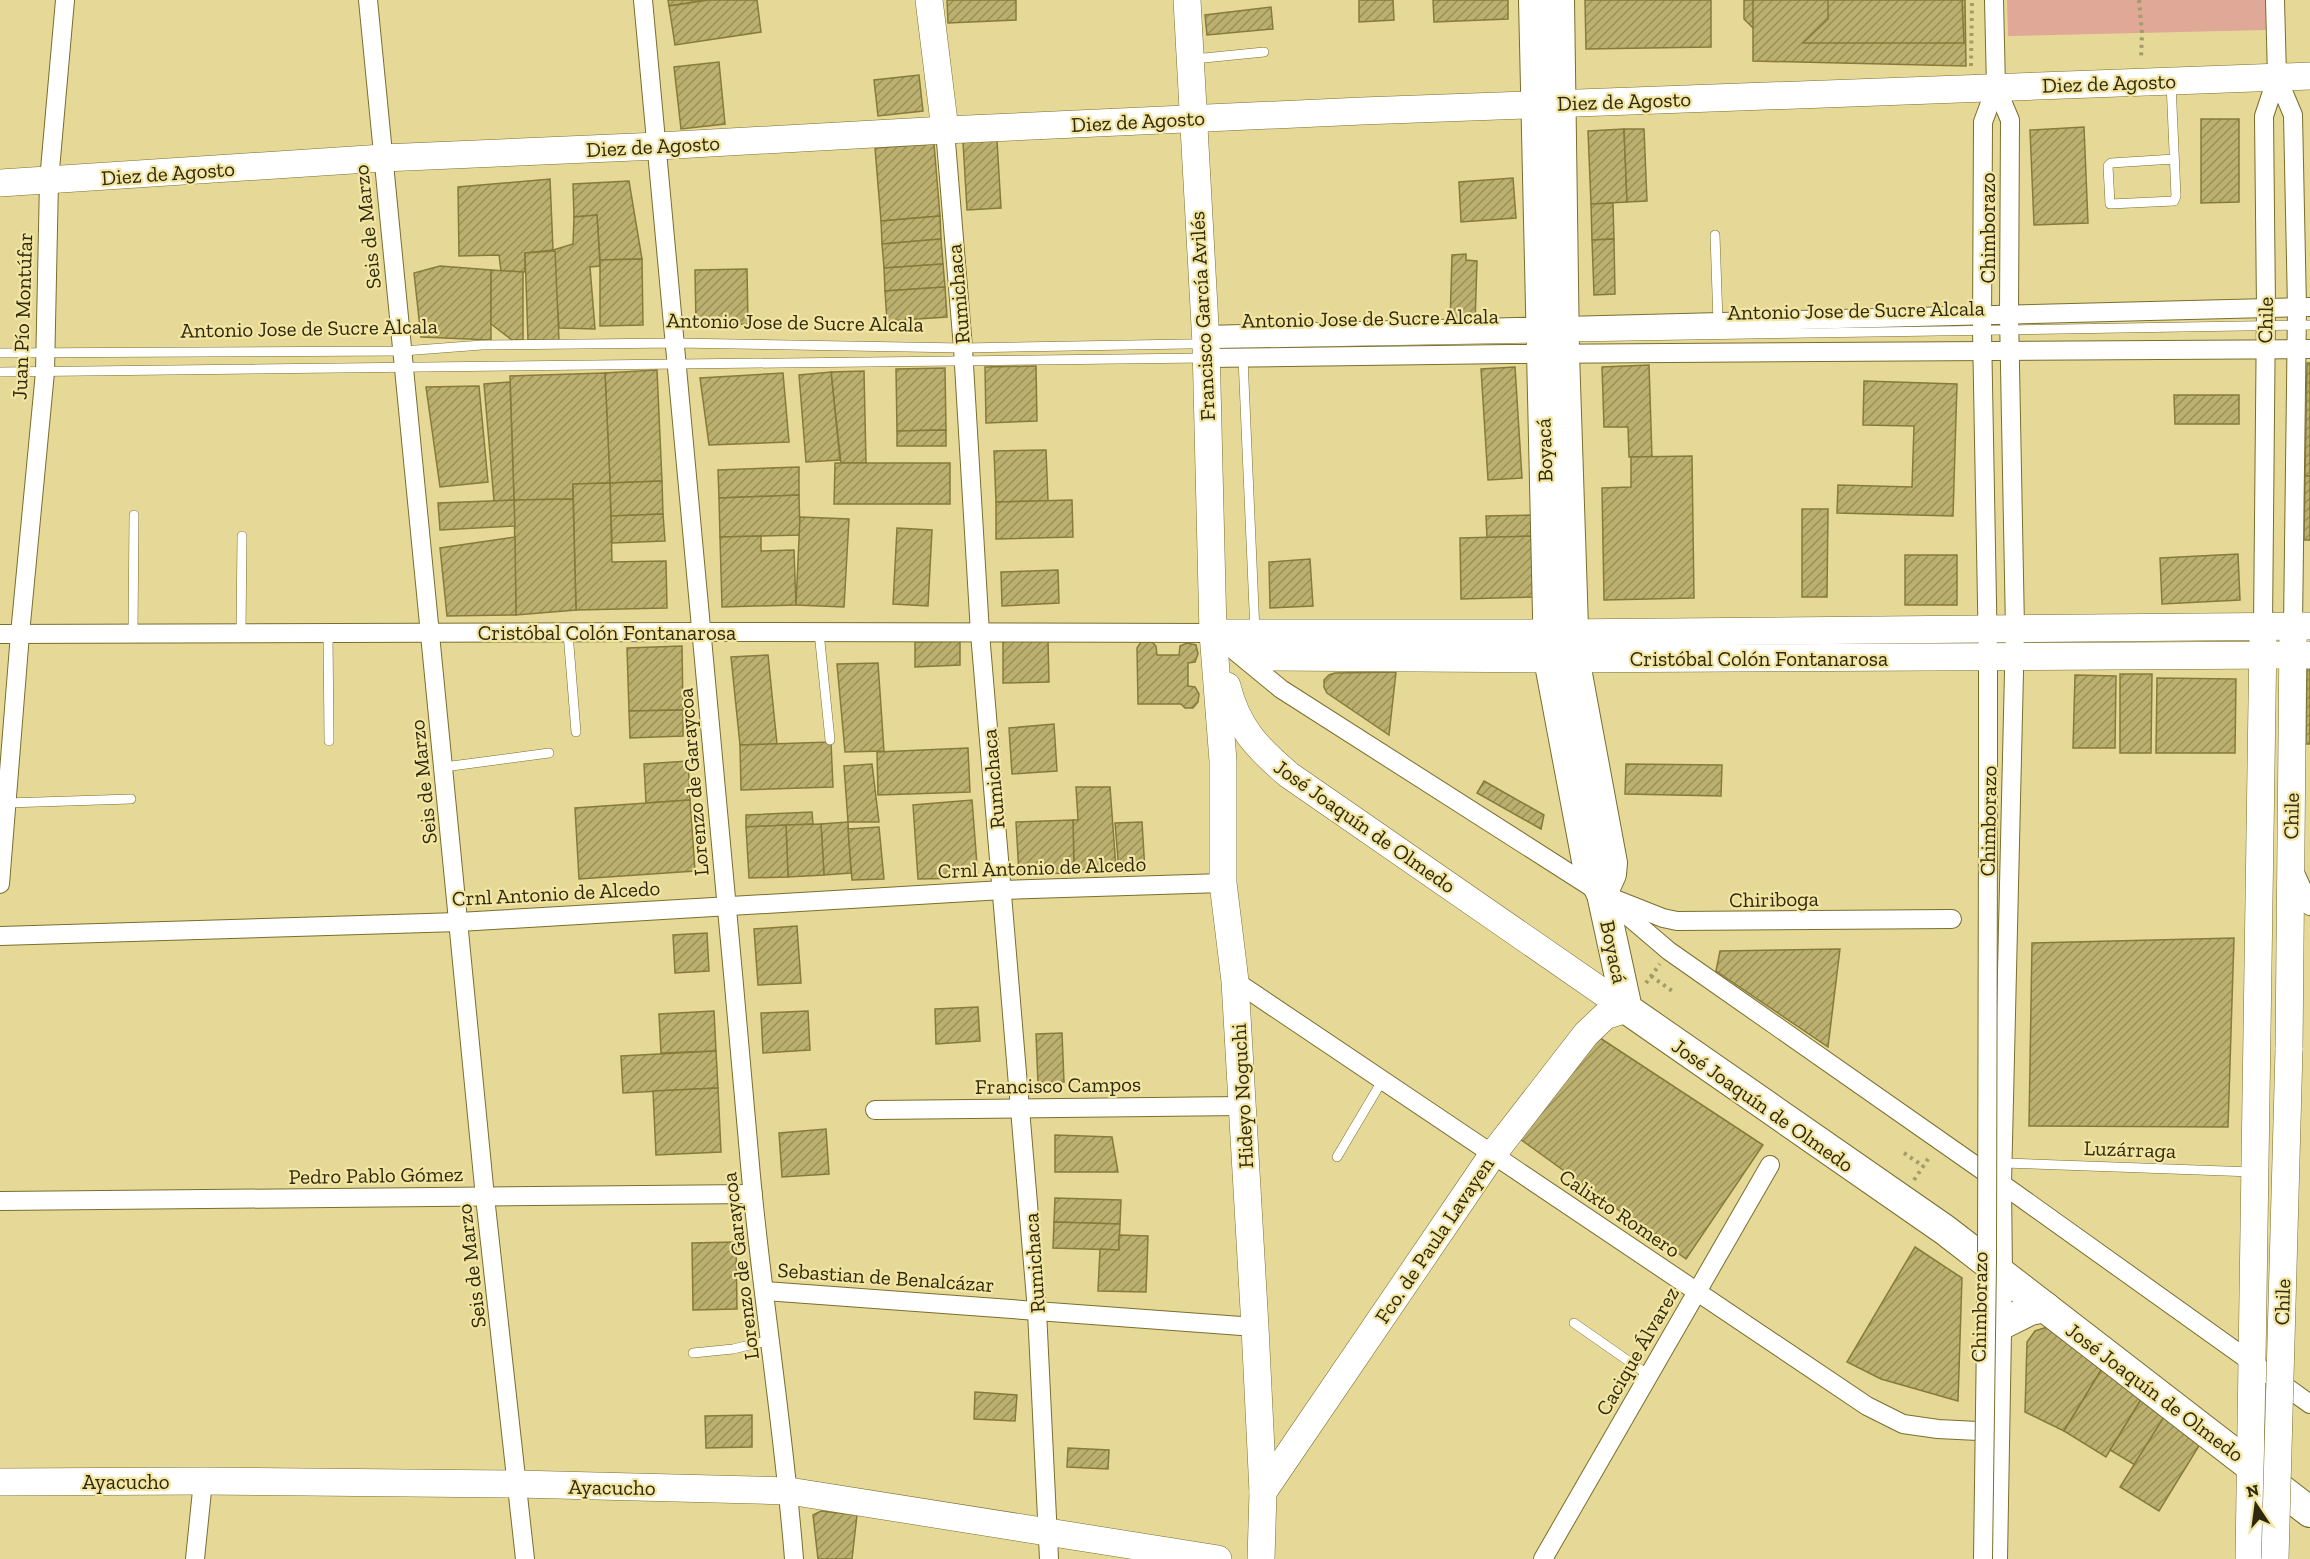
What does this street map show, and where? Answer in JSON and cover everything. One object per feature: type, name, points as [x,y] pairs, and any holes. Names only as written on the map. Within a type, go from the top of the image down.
[{"type":"main road","name":"Boyacá","points":[[1534,0],[1547,104],[1560,646],[1612,863],[1611,874],[1602,894],[1627,1010]]},
{"type":"main road","name":"Boyacá","points":[[1547,104],[1559,0]]},
{"type":"main road","name":"José Joaquín de Olmedo","points":[[1627,1010],[1945,1230],[2310,1512]]},
{"type":"main road","points":[[2002,1323],[2045,1306]]},
{"type":"street","name":"Juan Pío Montúfar","points":[[0,884],[45,363],[49,181],[65,0]]},
{"type":"street","name":"Seis de Marzo","points":[[368,0],[485,1197],[525,1559]]},
{"type":"street","name":"Lorenzo de Garaycoa","points":[[643,0],[679,364],[753,1194],[789,1491],[794,1559]]},
{"type":"street","name":"Rumichaca","points":[[929,0],[945,130],[963,354],[980,633],[1022,1107],[1037,1311],[1049,1559]]},
{"type":"street","name":"Francisco García Avilés","points":[[1186,0],[1206,346],[1213,633]]},
{"type":"street","name":"Chimborazo","points":[[1983,1559],[1988,1262],[1988,826],[2001,656],[2015,629],[2010,322],[2010,120],[1996,87],[1994,0]]},
{"type":"street","name":"Chile","points":[[2249,1559],[2263,626],[2264,116],[2277,77],[2275,0]]},
{"type":"street","name":"Diez de Agosto","points":[[0,183],[383,158],[1192,118],[2310,76]]},
{"type":"street","name":"Chile","points":[[2275,1559],[2289,1050],[2291,863],[2302,655],[2304,316],[2293,115],[2277,77]]},
{"type":"street","name":"Chimborazo","points":[[1996,87],[1983,122],[1982,351],[1986,629],[2001,656],[2004,1163],[1998,1559]]},
{"type":"street","name":"Antonio Jose de Sucre Alcala","points":[[1206,346],[1243,358],[1553,339],[1718,322],[1982,323],[2304,316]]},
{"type":"street","name":"Antonio Jose de Sucre Alcala","points":[[1206,346],[1553,339],[1982,351],[2303,349]]},
{"type":"street","name":"Cristóbal Colón Fontanarosa","points":[[1213,633],[1272,657],[1986,629],[2302,626]]},
{"type":"street","name":"Cristóbal Colón Fontanarosa","points":[[0,634],[1255,632],[1560,646],[2001,656],[2302,655]]},
{"type":"street","name":"Hideyo Noguchi","points":[[1213,633],[1223,761],[1223,883],[1235,981],[1255,1327],[1263,1492],[1261,1559]]},
{"type":"street","points":[[1213,633],[1281,689],[1602,894],[1669,951],[1940,1140],[2310,1404]]},
{"type":"street","name":"José Joaquín de Olmedo","points":[[1213,633],[1233,709],[1248,735],[1266,756],[1289,775],[1627,1010]]},
{"type":"street","points":[[2291,863],[2310,906]]},
{"type":"street","name":"Crnl Antonio de Alcedo","points":[[0,936],[459,922],[1003,890],[1223,883]]},
{"type":"street","name":"Chiriboga","points":[[1602,894],[1663,918],[1677,921],[1952,920]]},
{"type":"street","name":"Calixto Romero","points":[[1235,981],[1867,1406],[1903,1424],[1938,1430],[2000,1432]]},
{"type":"street","name":"Fco. de Paula Lavayen","points":[[1263,1492],[1493,1154],[1586,1034],[1605,1016],[1627,1010]]},
{"type":"street","name":"Francisco Campos","points":[[875,1110],[1242,1106]]},
{"type":"street","name":"Cacique Álvarez","points":[[1543,1559],[1770,1165]]},
{"type":"street","name":"Pedro Pablo Gómez","points":[[0,1201],[753,1194]]},
{"type":"street","name":"Sebastian de Benalcázar","points":[[765,1291],[1255,1327]]},
{"type":"street","points":[[195,1559],[203,1481]]},
{"type":"street","name":"Ayacucho","points":[[0,1482],[518,1484],[789,1491],[1218,1559]]},
{"type":"lane","name":"Boyacá","points":[[1544,0],[1549,221]]},
{"type":"lane","points":[[1188,59],[1264,52]]},
{"type":"lane","points":[[2171,80],[2176,196],[2174,201],[2110,204],[2108,166],[2111,163],[2174,159]]},
{"type":"lane","points":[[1715,235],[1718,322]]},
{"type":"lane","name":"Antonio Jose de Sucre Alcala","points":[[1553,339],[1982,323]]},
{"type":"lane","name":"Antonio Jose de Sucre Alcala","points":[[0,353],[45,363],[404,359],[482,345],[677,343],[963,354]]},
{"type":"lane","name":"Antonio Jose de Sucre Alcala","points":[[0,372],[45,363],[404,359],[679,364],[1206,346]]},
{"type":"lane","points":[[1243,358],[1255,632]]},
{"type":"lane","points":[[133,633],[134,515]]},
{"type":"lane","points":[[241,633],[242,536]]},
{"type":"lane","points":[[819,632],[830,740]]},
{"type":"lane","points":[[328,633],[329,741]]},
{"type":"lane","points":[[568,633],[576,732]]},
{"type":"lane","name":"Boyacá","points":[[1566,694],[1602,894]]},
{"type":"lane","points":[[444,767],[549,753]]},
{"type":"lane","points":[[7,803],[131,799]]},
{"type":"lane","points":[[1337,1158],[1382,1081]]},
{"type":"lane","name":"Luzárraga","points":[[2004,1163],[2255,1172]]},
{"type":"lane","points":[[1574,1323],[1650,1376]]},
{"type":"lane","points":[[693,1353],[733,1349],[771,1340]]},
{"type":"lane","name":"Chile","points":[[2250,1464],[2261,1499]]},
{"type":"path","points":[[1971,68],[1972,0]]},
{"type":"path","points":[[2139,0],[2142,33],[2141,82]]},
{"type":"path","points":[[1651,976],[1675,993]]},
{"type":"path","points":[[1901,1200],[1940,1140]]},
{"type":"path","points":[[1904,1153],[1923,1166]]},
{"type":"shaded area","points":[[2007,0],[2266,0],[2267,30],[2008,36]]},
{"type":"building","points":[[668,0],[709,0],[669,6]]},
{"type":"building","points":[[709,0],[757,0],[761,32],[675,45],[669,6]]},
{"type":"building","points":[[947,0],[1016,0],[1016,20],[948,23]]},
{"type":"building","points":[[1359,0],[1393,0],[1394,20],[1359,22]]},
{"type":"building","points":[[1433,0],[1508,0],[1508,19],[1434,22]]},
{"type":"building","points":[[1585,0],[1711,0],[1711,47],[1586,49]]},
{"type":"building","points":[[1744,0],[1828,0],[1828,19],[1803,43],[1768,43],[1744,19]]},
{"type":"building","points":[[1753,0],[1965,0],[1966,66],[1753,61]]},
{"type":"building","points":[[1828,0],[1962,0],[1964,43],[1803,43],[1828,19]]},
{"type":"building","points":[[1271,7],[1273,29],[1207,35],[1205,15]]},
{"type":"building","points":[[719,62],[725,124],[681,129],[674,67]]},
{"type":"building","points":[[919,75],[923,111],[878,116],[874,80]]},
{"type":"building","points":[[2201,119],[2239,119],[2239,202],[2201,203]]},
{"type":"building","points":[[2084,127],[2088,223],[2034,225],[2030,130]]},
{"type":"building","points":[[1624,129],[1627,202],[1591,204],[1588,131]]},
{"type":"building","points":[[1624,129],[1644,129],[1647,201],[1627,202]]},
{"type":"building","points":[[997,140],[1001,208],[967,210],[963,142]]},
{"type":"building","points":[[934,144],[940,216],[881,221],[875,148]]},
{"type":"building","points":[[1513,178],[1516,218],[1461,222],[1459,182]]},
{"type":"building","points":[[550,179],[553,250],[525,253],[525,272],[501,271],[499,255],[459,256],[458,187]]},
{"type":"building","points":[[629,181],[642,259],[600,260],[597,215],[574,217],[573,184]]},
{"type":"building","points":[[1613,203],[1614,239],[1592,240],[1591,204]]},
{"type":"building","points":[[597,215],[600,266],[590,267],[595,329],[559,328],[553,250],[573,244],[574,217]]},
{"type":"building","points":[[940,216],[941,239],[882,244],[881,221]]},
{"type":"building","points":[[941,239],[943,264],[884,268],[882,244]]},
{"type":"building","points":[[1614,239],[1615,294],[1594,295],[1592,240]]},
{"type":"building","points":[[555,251],[559,340],[528,340],[525,253]]},
{"type":"building","points":[[1466,254],[1466,260],[1477,261],[1475,324],[1450,325],[1452,255]]},
{"type":"building","points":[[642,259],[643,325],[600,326],[600,260]]},
{"type":"building","points":[[943,264],[945,287],[885,291],[884,268]]},
{"type":"building","points":[[440,266],[491,270],[491,340],[421,337],[414,273]]},
{"type":"building","points":[[747,269],[748,324],[696,325],[695,270]]},
{"type":"building","points":[[491,270],[523,272],[523,340],[512,340],[491,324]]},
{"type":"building","points":[[945,287],[947,317],[887,321],[885,291]]},
{"type":"building","points":[[2307,363],[2310,363],[2310,476],[2305,476]]},
{"type":"building","points":[[1649,365],[1652,457],[1629,457],[1628,427],[1604,427],[1602,367]]},
{"type":"building","points":[[1036,366],[1037,421],[986,423],[985,367]]},
{"type":"building","points":[[1515,367],[1522,478],[1488,480],[1481,369]]},
{"type":"building","points":[[945,368],[946,430],[897,431],[896,369]]},
{"type":"building","points":[[657,370],[662,481],[610,483],[605,373]]},
{"type":"building","points":[[864,371],[866,463],[841,463],[831,372]]},
{"type":"building","points":[[831,372],[840,460],[806,462],[799,375]]},
{"type":"building","points":[[605,373],[610,483],[573,484],[573,499],[514,500],[510,376]]},
{"type":"building","points":[[783,373],[789,442],[709,445],[700,378]]},
{"type":"building","points":[[1864,381],[1957,384],[1953,516],[1837,513],[1838,485],[1912,487],[1914,426],[1863,425]]},
{"type":"building","points":[[510,382],[514,500],[494,501],[484,384]]},
{"type":"building","points":[[479,386],[488,482],[440,487],[426,387]]},
{"type":"building","points":[[2174,395],[2239,395],[2239,424],[2175,424]]},
{"type":"building","points":[[946,430],[946,446],[897,446],[897,431]]},
{"type":"building","points":[[1046,450],[1048,501],[996,502],[994,451]]},
{"type":"building","points":[[1692,456],[1694,598],[1604,600],[1602,488],[1631,487],[1631,457]]},
{"type":"building","points":[[835,463],[950,463],[950,504],[834,504]]},
{"type":"building","points":[[799,467],[799,495],[719,498],[718,470]]},
{"type":"building","points":[[2305,476],[2310,476],[2310,540],[2304,540]]},
{"type":"building","points":[[662,481],[663,514],[611,516],[610,483]]},
{"type":"building","points":[[610,483],[612,562],[666,561],[667,608],[576,610],[573,484]]},
{"type":"building","points":[[799,495],[800,535],[720,537],[719,498]]},
{"type":"building","points":[[573,499],[576,610],[516,615],[514,500]]},
{"type":"building","points":[[514,500],[515,526],[440,530],[438,503]]},
{"type":"building","points":[[1072,500],[1073,537],[996,539],[996,502]]},
{"type":"building","points":[[1802,509],[1828,509],[1827,597],[1802,597]]},
{"type":"building","points":[[663,514],[665,541],[612,543],[611,516]]},
{"type":"building","points":[[1534,515],[1534,536],[1487,538],[1486,516]]},
{"type":"building","points":[[800,517],[849,519],[844,607],[796,605]]},
{"type":"building","points":[[897,528],[932,530],[928,606],[893,604]]},
{"type":"building","points":[[761,536],[761,551],[794,550],[796,605],[722,607],[720,537]]},
{"type":"building","points":[[1534,536],[1536,597],[1461,599],[1460,538]]},
{"type":"building","points":[[515,537],[516,615],[447,616],[440,548]]},
{"type":"building","points":[[2238,554],[2240,600],[2162,604],[2160,558]]},
{"type":"building","points":[[1905,555],[1957,555],[1957,605],[1905,605]]},
{"type":"building","points":[[1310,559],[1313,606],[1270,608],[1269,562]]},
{"type":"building","points":[[1058,570],[1059,603],[1002,606],[1001,572]]},
{"type":"building","points":[[1003,640],[1048,640],[1049,682],[1003,683]]},
{"type":"building","points":[[960,641],[960,665],[915,667],[915,642]]},
{"type":"building","points":[[1141,642],[1152,642],[1156,646],[1157,655],[1179,655],[1180,646],[1187,643],[1196,645],[1198,654],[1195,662],[1188,663],[1188,686],[1195,687],[1199,694],[1198,702],[1193,708],[1185,708],[1181,704],[1138,704],[1137,648]]},
{"type":"building","points":[[682,646],[683,710],[629,711],[627,648]]},
{"type":"building","points":[[768,655],[777,744],[740,745],[731,657]]},
{"type":"building","points":[[878,663],[884,751],[845,752],[837,664]]},
{"type":"building","points":[[2307,668],[2310,668],[2310,744],[2306,744]]},
{"type":"building","points":[[1396,672],[1389,735],[1327,693],[1324,687],[1324,680],[1335,673]]},
{"type":"building","points":[[2120,674],[2152,674],[2151,753],[2120,753]]},
{"type":"building","points":[[2075,675],[2116,676],[2115,748],[2073,748]]},
{"type":"building","points":[[2157,678],[2236,679],[2235,753],[2156,753]]},
{"type":"building","points":[[683,710],[683,736],[630,738],[629,711]]},
{"type":"building","points":[[1054,724],[1057,771],[1012,774],[1009,728]]},
{"type":"building","points":[[831,742],[833,787],[741,790],[740,745]]},
{"type":"building","points":[[968,748],[970,792],[878,795],[877,752]]},
{"type":"building","points":[[688,761],[690,800],[646,803],[644,764]]},
{"type":"building","points":[[872,764],[879,822],[848,822],[844,766]]},
{"type":"building","points":[[1626,764],[1722,765],[1721,796],[1625,794]]},
{"type":"building","points":[[1484,781],[1544,815],[1541,829],[1477,793]]},
{"type":"building","points":[[1076,787],[1110,787],[1116,868],[1074,871],[1073,820],[1078,820]]},
{"type":"building","points":[[690,800],[695,871],[579,879],[575,808]]},
{"type":"building","points":[[972,800],[978,878],[918,879],[913,805]]},
{"type":"building","points":[[812,812],[813,824],[746,827],[746,815]]},
{"type":"building","points":[[1073,820],[1074,873],[1019,874],[1016,822]]},
{"type":"building","points":[[848,822],[851,873],[824,875],[821,824]]},
{"type":"building","points":[[1142,822],[1145,871],[1119,872],[1115,823]]},
{"type":"building","points":[[821,824],[824,875],[788,877],[786,825]]},
{"type":"building","points":[[786,825],[788,877],[749,878],[746,827]]},
{"type":"building","points":[[879,827],[884,879],[852,880],[848,829]]},
{"type":"building","points":[[797,926],[801,983],[758,985],[754,929]]},
{"type":"building","points":[[707,933],[709,971],[675,973],[673,935]]},
{"type":"building","points":[[2234,938],[2228,1127],[2029,1126],[2032,943]]},
{"type":"building","points":[[1840,949],[1828,1047],[1716,971],[1720,951]]},
{"type":"building","points":[[978,1007],[980,1041],[936,1044],[935,1009]]},
{"type":"building","points":[[714,1011],[716,1051],[661,1053],[659,1014]]},
{"type":"building","points":[[808,1011],[810,1050],[763,1053],[761,1013]]},
{"type":"building","points":[[1062,1033],[1064,1082],[1038,1084],[1036,1034]]},
{"type":"building","points":[[1597,1036],[1763,1145],[1686,1259],[1520,1139]]},
{"type":"building","points":[[716,1051],[718,1088],[623,1093],[621,1056]]},
{"type":"building","points":[[718,1088],[721,1152],[656,1155],[653,1091]]},
{"type":"building","points":[[826,1129],[829,1174],[782,1177],[779,1133]]},
{"type":"building","points":[[1055,1135],[1112,1137],[1118,1172],[1055,1172]]},
{"type":"building","points":[[1055,1198],[1121,1200],[1120,1224],[1054,1222]]},
{"type":"building","points":[[1054,1222],[1120,1224],[1119,1250],[1053,1248]]},
{"type":"building","points":[[1119,1235],[1148,1236],[1146,1292],[1098,1291],[1100,1249],[1119,1250]]},
{"type":"building","points":[[736,1242],[737,1309],[693,1310],[692,1243]]},
{"type":"building","points":[[1915,1247],[1962,1278],[1958,1401],[1881,1379],[1847,1362]]},
{"type":"building","points":[[2047,1327],[2103,1367],[2064,1431],[2025,1412],[2027,1342],[2035,1331]]},
{"type":"building","points":[[2103,1367],[2145,1393],[2106,1457],[2064,1431]]},
{"type":"building","points":[[975,1392],[1017,1395],[1015,1421],[974,1419]]},
{"type":"building","points":[[2142,1398],[2167,1412],[2135,1465],[2110,1450]]},
{"type":"building","points":[[2167,1412],[2205,1436],[2159,1511],[2120,1487]]},
{"type":"building","points":[[752,1415],[752,1447],[706,1448],[705,1416]]},
{"type":"building","points":[[1068,1448],[1109,1450],[1108,1469],[1067,1467]]},
{"type":"building","points":[[821,1511],[857,1515],[852,1559],[818,1559],[813,1515]]}]
